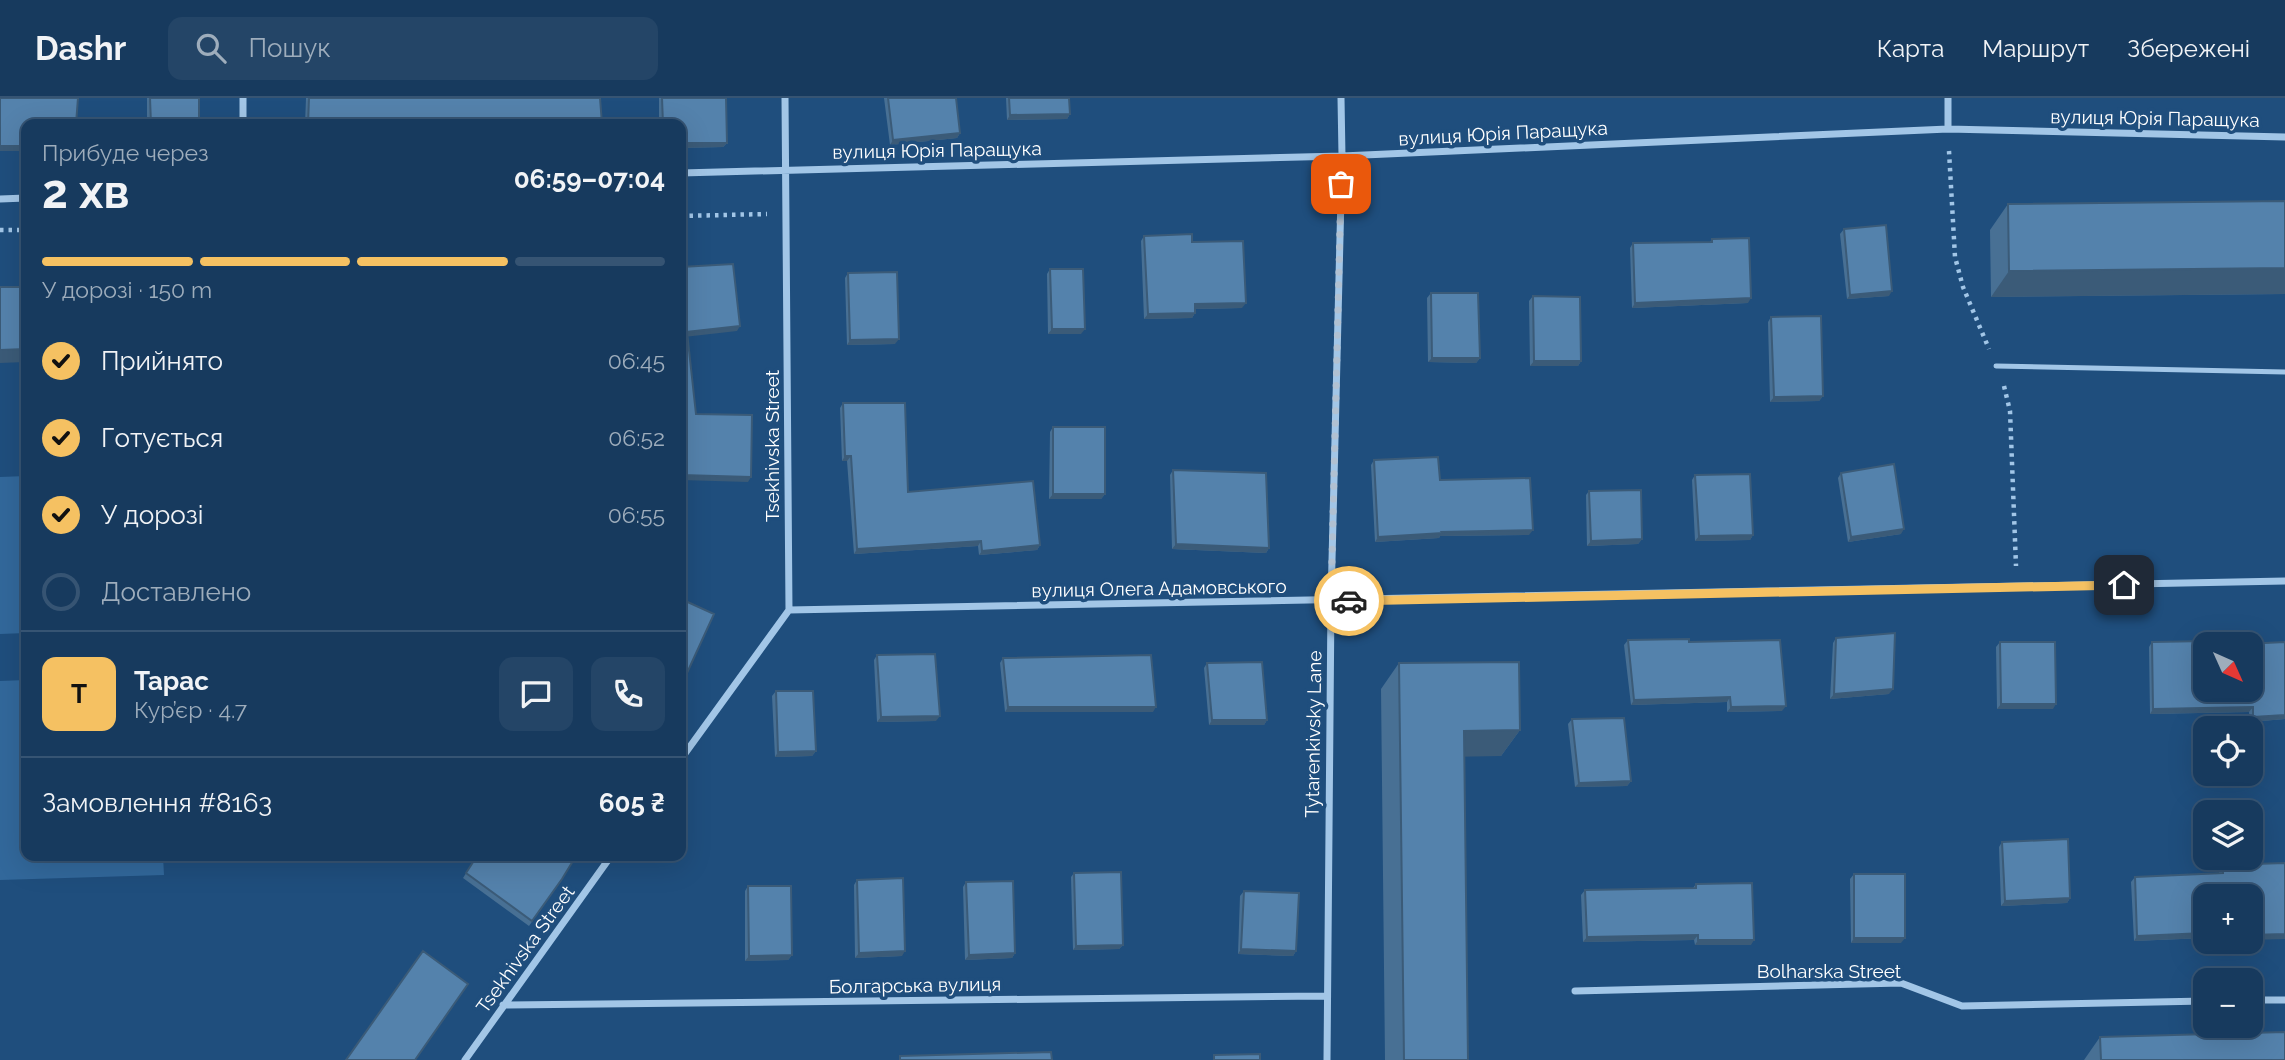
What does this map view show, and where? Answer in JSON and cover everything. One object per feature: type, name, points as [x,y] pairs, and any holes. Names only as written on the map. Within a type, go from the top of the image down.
[{"type":"street","points":[[243,98],[243,119]]},
{"type":"street","name":"Tsekhivska Street","points":[[785,98],[789,610]]},
{"type":"street","name":"Tytarenkivsky Lane","points":[[1326,1060],[1331,601],[1342,156],[1341,98]]},
{"type":"street","points":[[1948,98],[1948,129]]},
{"type":"street","name":"вулиця Юрія Паращука","points":[[686,173],[1342,156],[1948,129],[2285,137]]},
{"type":"street","points":[[0,199],[21,198]]},
{"type":"street","name":"вулиця Олега Адамовського","points":[[789,610],[2285,582]]},
{"type":"street","points":[[686,753],[789,610]]},
{"type":"street","name":"Tsekhivska Street","points":[[465,1060],[607,861]]},
{"type":"street","name":"Bolharska Street","points":[[1575,990],[1901,983],[1962,1006],[2193,1001]]},
{"type":"street","name":"Болгарська вулиця","points":[[503,1005],[1326,996]]},
{"type":"street","points":[[2263,1000],[2285,1000]]},
{"type":"lane","points":[[1996,366],[2285,372]]},
{"type":"path","points":[[686,216],[786,213]]},
{"type":"path","points":[[0,230],[21,230]]},
{"type":"shaded area","points":[[21,476],[21,633],[0,634],[0,477]]},
{"type":"shaded area","points":[[21,680],[21,861],[163,861],[164,875],[0,880],[0,681]]},
{"type":"building","points":[[0,98],[78,98],[76,119],[21,119],[21,146],[0,146]]},
{"type":"building","points":[[150,98],[199,98],[199,119],[151,119]]},
{"type":"building","points":[[309,98],[600,98],[602,119],[308,119]]},
{"type":"building","points":[[662,98],[726,98],[727,143],[686,143],[686,119],[663,119]]},
{"type":"building","points":[[888,98],[956,98],[960,133],[893,140]]},
{"type":"building","points":[[1009,98],[1069,98],[1070,114],[1010,115]]},
{"type":"building","points":[[2285,201],[2285,268],[2009,271],[2008,204]]},
{"type":"building","points":[[1886,225],[1892,291],[1850,295],[1844,229]]},
{"type":"building","points":[[1192,234],[1192,242],[1243,241],[1246,303],[1195,304],[1195,313],[1148,314],[1144,236]]},
{"type":"building","points":[[1749,238],[1751,298],[1635,303],[1633,243],[1712,242],[1712,239]]},
{"type":"building","points":[[733,264],[740,326],[687,332],[696,414],[752,415],[751,477],[686,475],[686,267]]},
{"type":"building","points":[[1050,269],[1083,269],[1085,329],[1052,329]]},
{"type":"building","points":[[897,272],[899,339],[850,340],[848,273]]},
{"type":"building","points":[[0,287],[21,287],[21,349],[0,350]]},
{"type":"building","points":[[1431,293],[1478,293],[1480,358],[1432,358]]},
{"type":"building","points":[[1533,296],[1580,297],[1581,361],[1534,361]]},
{"type":"building","points":[[1821,316],[1823,396],[1774,397],[1771,317]]},
{"type":"building","points":[[843,403],[905,403],[908,492],[1033,481],[1040,545],[982,551],[981,541],[857,549],[851,456],[845,456]]},
{"type":"building","points":[[1053,427],[1105,427],[1105,494],[1053,494]]},
{"type":"building","points":[[1438,457],[1440,480],[1530,478],[1533,530],[1442,532],[1378,537],[1374,460]]},
{"type":"building","points":[[1894,464],[1904,529],[1851,537],[1841,473]]},
{"type":"building","points":[[1173,470],[1266,473],[1269,548],[1176,544]]},
{"type":"building","points":[[1750,474],[1753,535],[1699,536],[1695,475]]},
{"type":"building","points":[[1641,490],[1642,539],[1591,541],[1589,491]]},
{"type":"building","points":[[686,601],[714,614],[686,675]]},
{"type":"building","points":[[1895,633],[1893,689],[1834,694],[1836,638]]},
{"type":"building","points":[[1689,639],[1689,642],[1780,640],[1786,706],[1731,707],[1730,697],[1634,700],[1628,640]]},
{"type":"building","points":[[2193,641],[2193,702],[2263,702],[2263,643],[2285,642],[2285,715],[2253,716],[2253,707],[2153,709],[2152,642]]},
{"type":"building","points":[[2000,642],[2055,642],[2056,704],[2001,704]]},
{"type":"building","points":[[935,654],[940,716],[881,717],[877,655]]},
{"type":"building","points":[[1151,655],[1156,707],[1008,707],[1003,658]]},
{"type":"building","points":[[1262,662],[1267,720],[1212,720],[1207,663]]},
{"type":"building","points":[[1519,662],[1520,730],[1464,731],[1468,1060],[1404,1060],[1399,663]]},
{"type":"building","points":[[776,691],[813,691],[816,751],[778,752]]},
{"type":"building","points":[[1624,718],[1631,781],[1579,783],[1572,719]]},
{"type":"building","points":[[2068,839],[2070,898],[2005,901],[2002,842]]},
{"type":"building","points":[[474,861],[573,861],[532,921],[466,873]]},
{"type":"building","points":[[2285,863],[2285,934],[2263,935],[2263,884],[2193,884],[2193,934],[2137,936],[2135,877],[2223,873],[2223,870],[2263,870],[2263,864]]},
{"type":"building","points":[[1121,872],[1123,945],[1076,946],[1074,873]]},
{"type":"building","points":[[1854,874],[1905,874],[1905,938],[1854,938]]},
{"type":"building","points":[[903,878],[905,951],[859,953],[857,880]]},
{"type":"building","points":[[1013,881],[1015,953],[969,955],[966,882]]},
{"type":"building","points":[[1752,883],[1754,940],[1698,940],[1698,935],[1587,937],[1585,890],[1696,888],[1696,884]]},
{"type":"building","points":[[748,886],[791,886],[792,955],[749,956]]},
{"type":"building","points":[[1244,891],[1299,893],[1296,951],[1241,949]]},
{"type":"building","points":[[423,951],[468,984],[415,1060],[346,1060]]},
{"type":"building","points":[[2285,1032],[2285,1060],[2101,1060],[2100,1037],[2193,1034],[2193,1038],[2263,1038],[2263,1033]]},
{"type":"building","points":[[1051,1052],[1052,1060],[900,1060],[900,1056]]},
{"type":"building","points":[[1260,1054],[1260,1060],[1214,1060],[1214,1055]]},
{"type":"way so far","points":[[1341,184],[1331,601],[1349,601]]},
{"type":"route","points":[[1349,601],[2124,585]]}]
